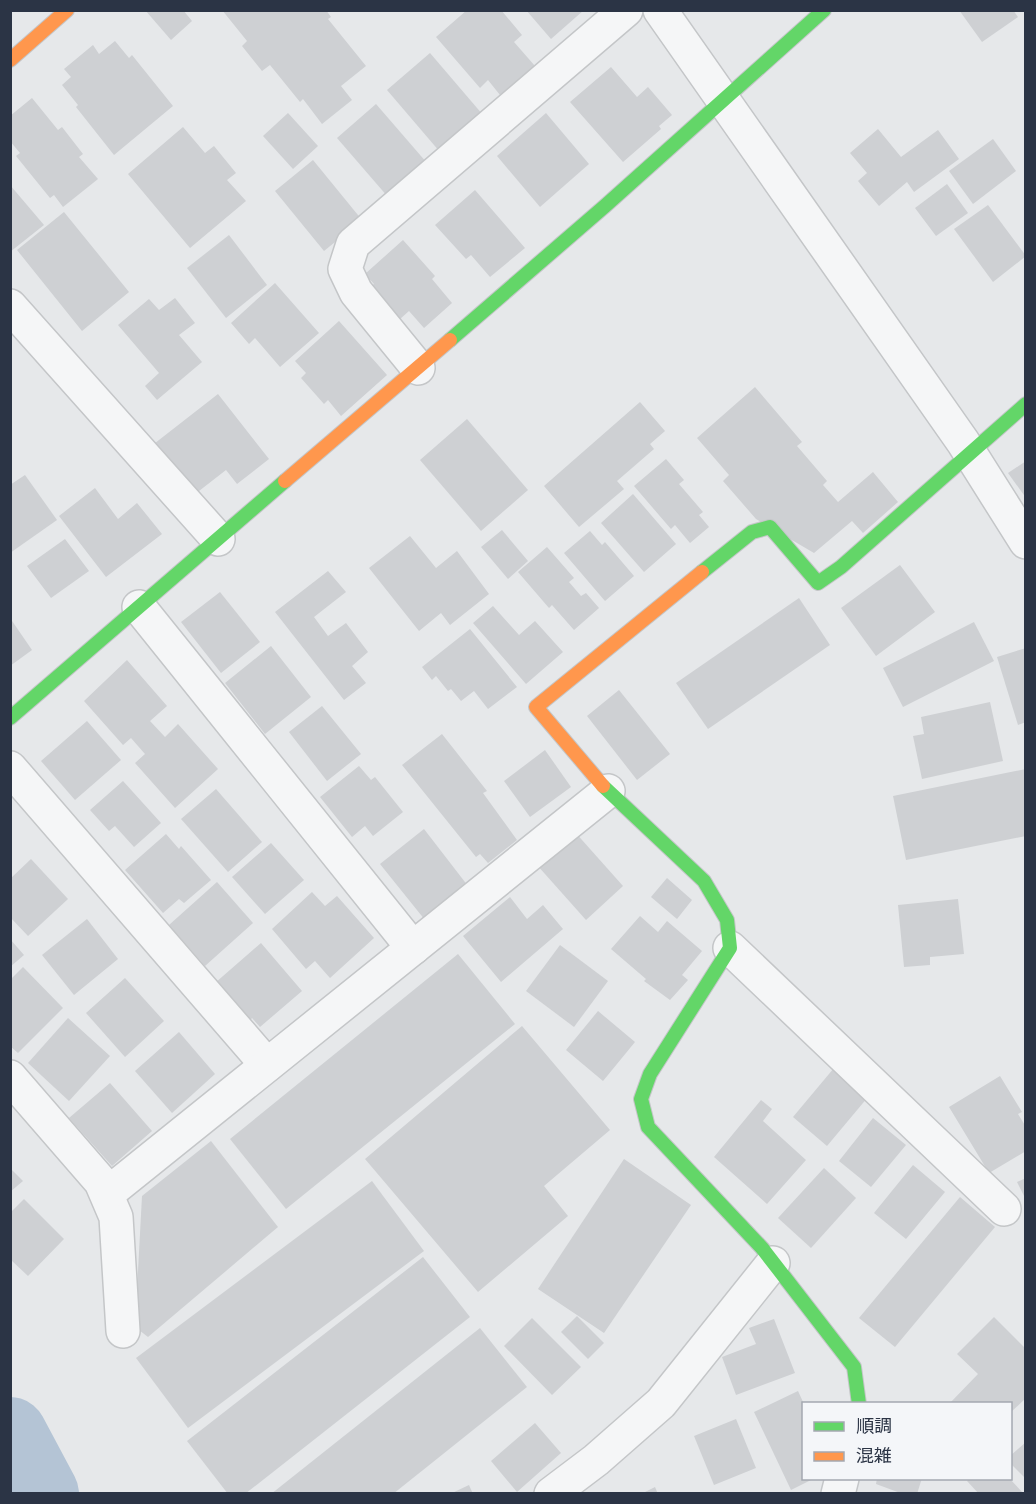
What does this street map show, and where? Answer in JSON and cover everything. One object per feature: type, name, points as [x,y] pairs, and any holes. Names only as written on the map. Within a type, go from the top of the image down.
[{"type":"street","points":[[10,60],[67,10]]},
{"type":"street","points":[[418,368],[356,292],[345,269],[353,244],[626,10]]},
{"type":"street","points":[[660,10],[971,453],[1026,542]]},
{"type":"street","points":[[10,718],[605,206],[824,10]]},
{"type":"street","points":[[10,306],[218,538]]},
{"type":"street","points":[[859,1402],[854,1367],[762,1248],[648,1127],[641,1099],[650,1074],[730,948],[727,920],[704,881],[608,791],[536,707],[752,532],[770,527],[818,583],[841,567],[1026,404]]},
{"type":"street","points":[[139,607],[413,948]]},
{"type":"street","points":[[10,768],[267,1065]]},
{"type":"street","points":[[107,1194],[608,791]]},
{"type":"street","points":[[730,948],[1004,1209]]},
{"type":"street","points":[[10,1077],[101,1182],[107,1194],[116,1217],[123,1331]]},
{"type":"street","points":[[551,1494],[596,1460],[661,1403],[773,1263]]},
{"type":"building","points":[[145,10],[183,10],[192,21],[171,40]]},
{"type":"building","points":[[222,10],[326,10],[331,17],[328,19],[366,66],[341,86],[352,100],[322,124],[303,99],[300,102],[270,65],[262,71],[242,46],[247,41]]},
{"type":"building","points":[[467,10],[501,10],[522,35],[514,42],[535,66],[500,95],[488,80],[480,88],[436,37]]},
{"type":"building","points":[[526,10],[584,10],[551,39]]},
{"type":"building","points":[[959,10],[1013,10],[1018,17],[982,42]]},
{"type":"building","points":[[115,41],[129,58],[132,55],[173,106],[114,155],[76,107],[78,105],[62,85],[71,77],[64,69],[93,45],[99,54]]},
{"type":"building","points":[[430,53],[483,115],[440,152],[387,90]]},
{"type":"building","points":[[611,67],[637,97],[648,87],[672,115],[659,126],[661,129],[623,162],[570,102]]},
{"type":"building","points":[[32,98],[58,130],[62,127],[83,154],[79,157],[98,179],[63,207],[54,195],[50,198],[16,156],[20,153],[10,141],[10,116]]},
{"type":"building","points":[[376,104],[427,163],[388,197],[337,138]]},
{"type":"building","points":[[288,113],[318,146],[293,169],[263,136]]},
{"type":"building","points":[[546,113],[589,164],[540,207],[497,156]]},
{"type":"building","points":[[183,127],[205,153],[214,146],[236,173],[227,180],[246,201],[190,248],[128,174]]},
{"type":"building","points":[[878,129],[901,157],[938,130],[959,159],[914,192],[907,182],[879,206],[858,181],[867,173],[850,153]]},
{"type":"building","points":[[993,139],[1016,171],[973,204],[949,171]]},
{"type":"building","points":[[313,160],[362,220],[324,251],[275,191]]},
{"type":"building","points":[[947,184],[968,213],[936,236],[915,208]]},
{"type":"building","points":[[10,185],[44,225],[10,252]]},
{"type":"building","points":[[475,190],[525,248],[490,277],[471,255],[466,259],[435,225]]},
{"type":"building","points":[[988,205],[1026,256],[993,282],[954,229]]},
{"type":"building","points":[[64,212],[129,292],[82,331],[17,250]]},
{"type":"building","points":[[229,235],[267,285],[226,318],[187,268]]},
{"type":"building","points":[[403,240],[435,276],[432,279],[452,303],[424,328],[409,311],[391,327],[362,294],[374,284],[365,274]]},
{"type":"building","points":[[275,283],[319,333],[280,367],[255,338],[249,344],[231,323]]},
{"type":"building","points":[[175,298],[195,323],[179,335],[202,362],[157,400],[145,386],[159,373],[118,325],[149,299],[159,310]]},
{"type":"building","points":[[339,321],[387,375],[341,416],[328,400],[324,404],[301,378],[306,373],[295,361]]},
{"type":"building","points":[[755,387],[802,442],[797,446],[827,481],[823,485],[838,502],[873,472],[898,502],[863,533],[852,521],[814,553],[756,519],[723,481],[729,475],[697,438]]},
{"type":"building","points":[[218,394],[269,459],[237,484],[226,470],[190,498],[150,447]]},
{"type":"building","points":[[640,402],[665,431],[650,444],[654,449],[617,481],[624,489],[579,527],[544,486]]},
{"type":"building","points":[[467,419],[528,490],[481,531],[420,460]]},
{"type":"building","points":[[666,459],[684,480],[679,484],[703,512],[699,515],[709,527],[690,543],[675,525],[671,529],[634,486]]},
{"type":"building","points":[[1026,461],[1026,498],[1008,473]]},
{"type":"building","points":[[25,475],[57,520],[10,553],[10,485]]},
{"type":"building","points":[[95,488],[118,519],[137,503],[162,534],[106,577],[59,516]]},
{"type":"building","points":[[633,494],[676,544],[644,572],[601,523]]},
{"type":"building","points":[[502,530],[528,561],[508,579],[481,547]]},
{"type":"building","points":[[590,531],[602,545],[605,542],[634,576],[605,601],[564,553]]},
{"type":"building","points":[[410,536],[436,568],[457,551],[489,594],[450,625],[441,613],[419,631],[369,568]]},
{"type":"building","points":[[65,539],[89,571],[51,598],[27,566]]},
{"type":"building","points":[[547,547],[574,578],[569,582],[581,596],[586,593],[599,608],[574,630],[552,605],[549,608],[518,572]]},
{"type":"building","points":[[900,565],[935,612],[876,656],[841,608]]},
{"type":"building","points":[[328,571],[346,592],[314,617],[328,636],[346,623],[368,652],[352,666],[366,683],[344,700],[275,612]]},
{"type":"building","points":[[220,592],[260,642],[221,673],[181,622]]},
{"type":"building","points":[[799,598],[830,645],[708,729],[676,683]]},
{"type":"building","points":[[493,606],[519,635],[535,621],[563,652],[526,684],[473,623]]},
{"type":"building","points":[[10,618],[32,650],[10,666]]},
{"type":"building","points":[[974,622],[994,661],[903,707],[883,668]]},
{"type":"building","points":[[470,629],[517,687],[488,709],[474,691],[461,701],[451,689],[448,691],[436,676],[432,680],[422,667]]},
{"type":"building","points":[[271,646],[311,697],[265,734],[225,683]]},
{"type":"building","points":[[1026,648],[1026,722],[1018,725],[997,657]]},
{"type":"building","points":[[127,660],[167,706],[150,721],[165,737],[178,724],[218,769],[175,808],[135,763],[145,754],[131,738],[123,745],[84,701]]},
{"type":"building","points":[[619,690],[670,754],[637,780],[587,716]]},
{"type":"building","points":[[990,702],[1003,761],[922,779],[913,736],[924,734],[921,717]]},
{"type":"building","points":[[322,706],[361,754],[327,781],[289,732]]},
{"type":"building","points":[[87,721],[121,760],[75,800],[41,761]]},
{"type":"building","points":[[442,734],[487,791],[483,793],[517,840],[488,863],[480,854],[476,857],[402,765]]},
{"type":"building","points":[[545,750],[571,787],[530,817],[504,781]]},
{"type":"building","points":[[359,766],[371,780],[375,777],[403,812],[373,836],[365,826],[352,837],[320,797]]},
{"type":"building","points":[[1026,769],[1026,836],[906,860],[893,796]]},
{"type":"building","points":[[123,781],[161,823],[134,847],[115,826],[109,831],[90,810]]},
{"type":"building","points":[[216,789],[262,842],[228,872],[181,819]]},
{"type":"building","points":[[424,829],[468,886],[425,920],[380,864]]},
{"type":"building","points":[[574,831],[623,886],[586,920],[537,865]]},
{"type":"building","points":[[166,834],[179,849],[181,846],[211,880],[184,903],[179,899],[163,913],[125,870]]},
{"type":"building","points":[[271,843],[304,880],[265,914],[232,877]]},
{"type":"building","points":[[31,859],[68,899],[28,936],[10,917],[10,879]]},
{"type":"building","points":[[667,878],[692,900],[677,919],[651,897]]},
{"type":"building","points":[[217,882],[253,923],[205,966],[169,925]]},
{"type":"building","points":[[312,892],[325,906],[337,896],[374,938],[330,978],[315,961],[306,969],[272,929]]},
{"type":"building","points":[[510,897],[527,919],[543,905],[563,929],[501,982],[463,936]]},
{"type":"building","points":[[958,899],[964,954],[930,957],[930,965],[904,967],[898,905]]},
{"type":"building","points":[[640,916],[658,932],[667,921],[702,951],[682,975],[688,980],[670,1000],[644,981],[646,979],[611,949]]},
{"type":"building","points":[[87,919],[118,959],[74,995],[42,955]]},
{"type":"building","points":[[10,939],[24,955],[10,967]]},
{"type":"building","points":[[261,943],[302,991],[260,1027],[252,1018],[249,1022],[215,983]]},
{"type":"building","points":[[560,945],[608,981],[574,1027],[526,991]]},
{"type":"building","points":[[458,954],[515,1024],[286,1209],[230,1139]]},
{"type":"building","points":[[23,967],[63,1008],[18,1053],[10,1046],[10,980]]},
{"type":"building","points":[[125,978],[164,1021],[125,1057],[86,1013]]},
{"type":"building","points":[[598,1011],[635,1042],[603,1081],[566,1050]]},
{"type":"building","points":[[68,1018],[110,1056],[69,1101],[28,1063]]},
{"type":"building","points":[[522,1026],[610,1130],[544,1186],[568,1216],[478,1292],[365,1159]]},
{"type":"building","points":[[179,1032],[215,1074],[172,1113],[135,1071]]},
{"type":"building","points":[[839,1062],[873,1091],[827,1146],[793,1117]]},
{"type":"building","points":[[1000,1076],[1022,1112],[1018,1114],[1026,1127],[1026,1151],[989,1173],[949,1107]]},
{"type":"building","points":[[110,1083],[152,1131],[112,1166],[69,1118]]},
{"type":"building","points":[[761,1100],[772,1109],[763,1121],[806,1160],[767,1204],[714,1157]]},
{"type":"building","points":[[873,1118],[906,1145],[871,1187],[839,1161]]},
{"type":"building","points":[[211,1141],[278,1227],[148,1337],[135,1327],[142,1196]]},
{"type":"building","points":[[624,1159],[691,1205],[604,1333],[538,1289]]},
{"type":"building","points":[[913,1165],[945,1192],[906,1239],[874,1213]]},
{"type":"building","points":[[10,1168],[23,1181],[10,1192]]},
{"type":"building","points":[[824,1168],[856,1198],[811,1248],[778,1218]]},
{"type":"building","points":[[1026,1178],[1026,1200],[1017,1182]]},
{"type":"building","points":[[372,1181],[424,1251],[188,1428],[136,1358]]},
{"type":"building","points":[[960,1197],[995,1227],[895,1347],[859,1318]]},
{"type":"building","points":[[24,1199],[64,1239],[28,1276],[10,1259],[10,1213]]},
{"type":"building","points":[[423,1257],[470,1317],[245,1494],[228,1494],[187,1441]]},
{"type":"building","points":[[577,1316],[604,1343],[588,1359],[561,1332]]},
{"type":"building","points":[[994,1317],[1026,1349],[1026,1398],[1012,1411],[1012,1402],[951,1402],[978,1374],[957,1354]]},
{"type":"building","points":[[532,1318],[581,1367],[552,1395],[504,1346]]},
{"type":"building","points":[[774,1319],[795,1373],[736,1395],[722,1357],[756,1344],[749,1328]]},
{"type":"building","points":[[480,1328],[527,1387],[393,1494],[271,1494]]},
{"type":"building","points":[[798,1391],[803,1402],[802,1480],[811,1480],[791,1490],[754,1412]]},
{"type":"building","points":[[736,1419],[756,1468],[714,1485],[694,1436]]},
{"type":"building","points":[[535,1423],[561,1453],[517,1492],[491,1461]]},
{"type":"building","points":[[1026,1442],[1026,1479],[1012,1465],[1012,1454]]},
{"type":"building","points":[[877,1480],[921,1480],[917,1494],[903,1494],[876,1484]]},
{"type":"building","points":[[1011,1480],[1024,1494],[979,1494],[967,1481]]},
{"type":"building","points":[[469,1485],[473,1494],[450,1494]]},
{"type":"building","points":[[655,1487],[658,1494],[641,1494]]},
{"type":"waterway","points":[[10,1434],[42,1494]]},
{"type":"traffic: fast","points":[[450,340],[605,206],[824,10]]},
{"type":"traffic: fast","points":[[702,572],[752,532],[770,527],[818,583],[841,567],[1026,404]]},
{"type":"traffic: fast","points":[[10,718],[285,481]]},
{"type":"traffic: fast","points":[[603,786],[704,881],[727,920],[730,948],[650,1074],[641,1099],[648,1127],[762,1248],[854,1367],[859,1402]]},
{"type":"traffic: slow","points":[[10,60],[67,10]]},
{"type":"traffic: slow","points":[[285,481],[450,340]]},
{"type":"traffic: slow","points":[[603,786],[536,707],[702,572]]}]
